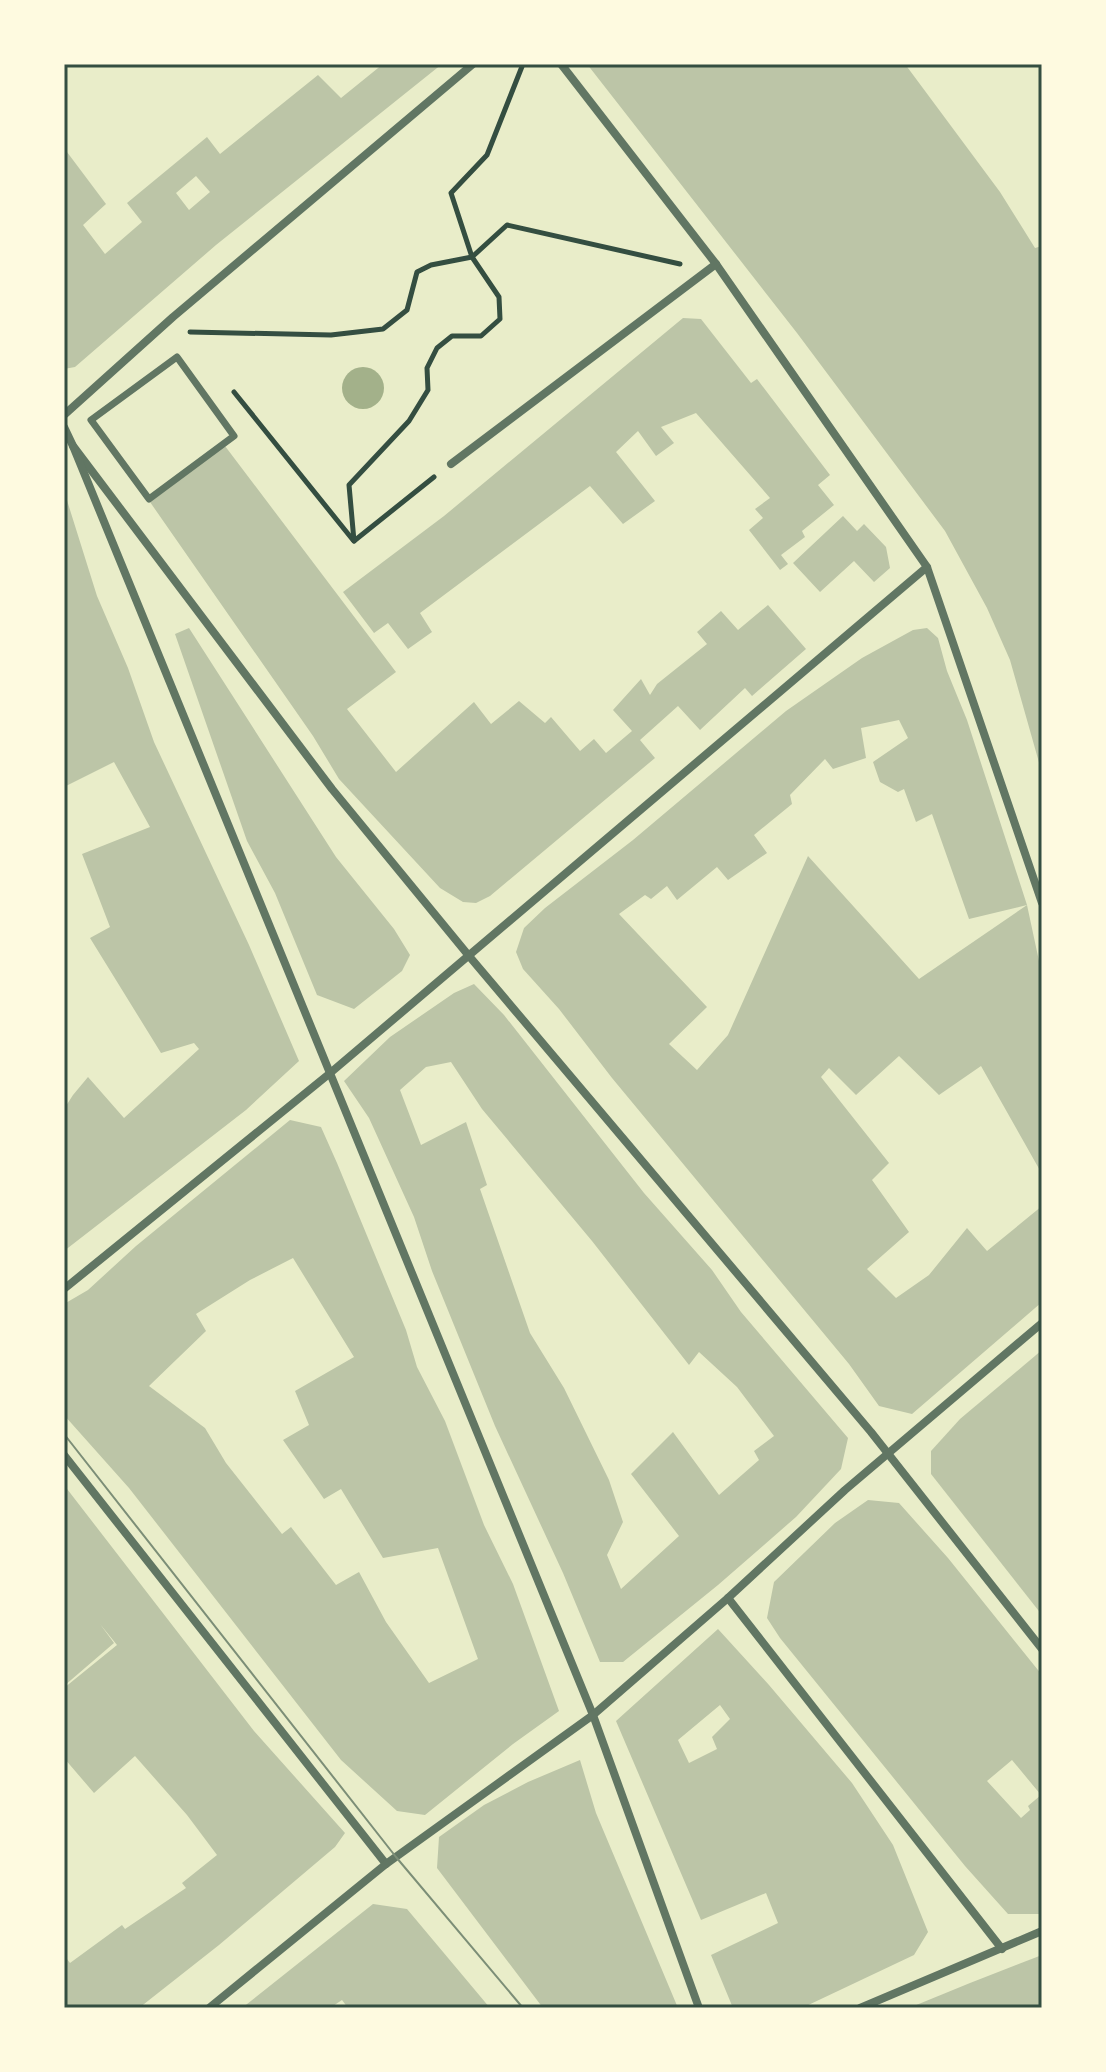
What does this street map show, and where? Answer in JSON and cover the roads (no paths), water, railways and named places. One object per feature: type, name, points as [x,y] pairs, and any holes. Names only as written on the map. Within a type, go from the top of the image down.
[{"type":"street","points":[[64,415],[173,317],[473,64]]},
{"type":"street","points":[[561,64],[716,264],[927,567],[1042,903]]},
{"type":"street","points":[[451,464],[716,264]]},
{"type":"street","points":[[177,357],[234,436],[149,499],[91,420],[177,357]]},
{"type":"street","points":[[64,427],[593,1715],[699,2008]]},
{"type":"street","points":[[73,446],[332,789],[889,1454],[1042,1649]]},
{"type":"street","points":[[64,1289],[329,1074],[927,567]]},
{"type":"street","points":[[209,2008],[386,1864],[593,1715],[728,1598],[845,1490],[1042,1323]]},
{"type":"street","points":[[64,1455],[386,1864]]},
{"type":"street","points":[[728,1598],[1002,1949]]},
{"type":"street","points":[[860,2008],[1042,1931]]},
{"type":"tram line","points":[[64,1434],[396,1857],[523,2008]]}]
